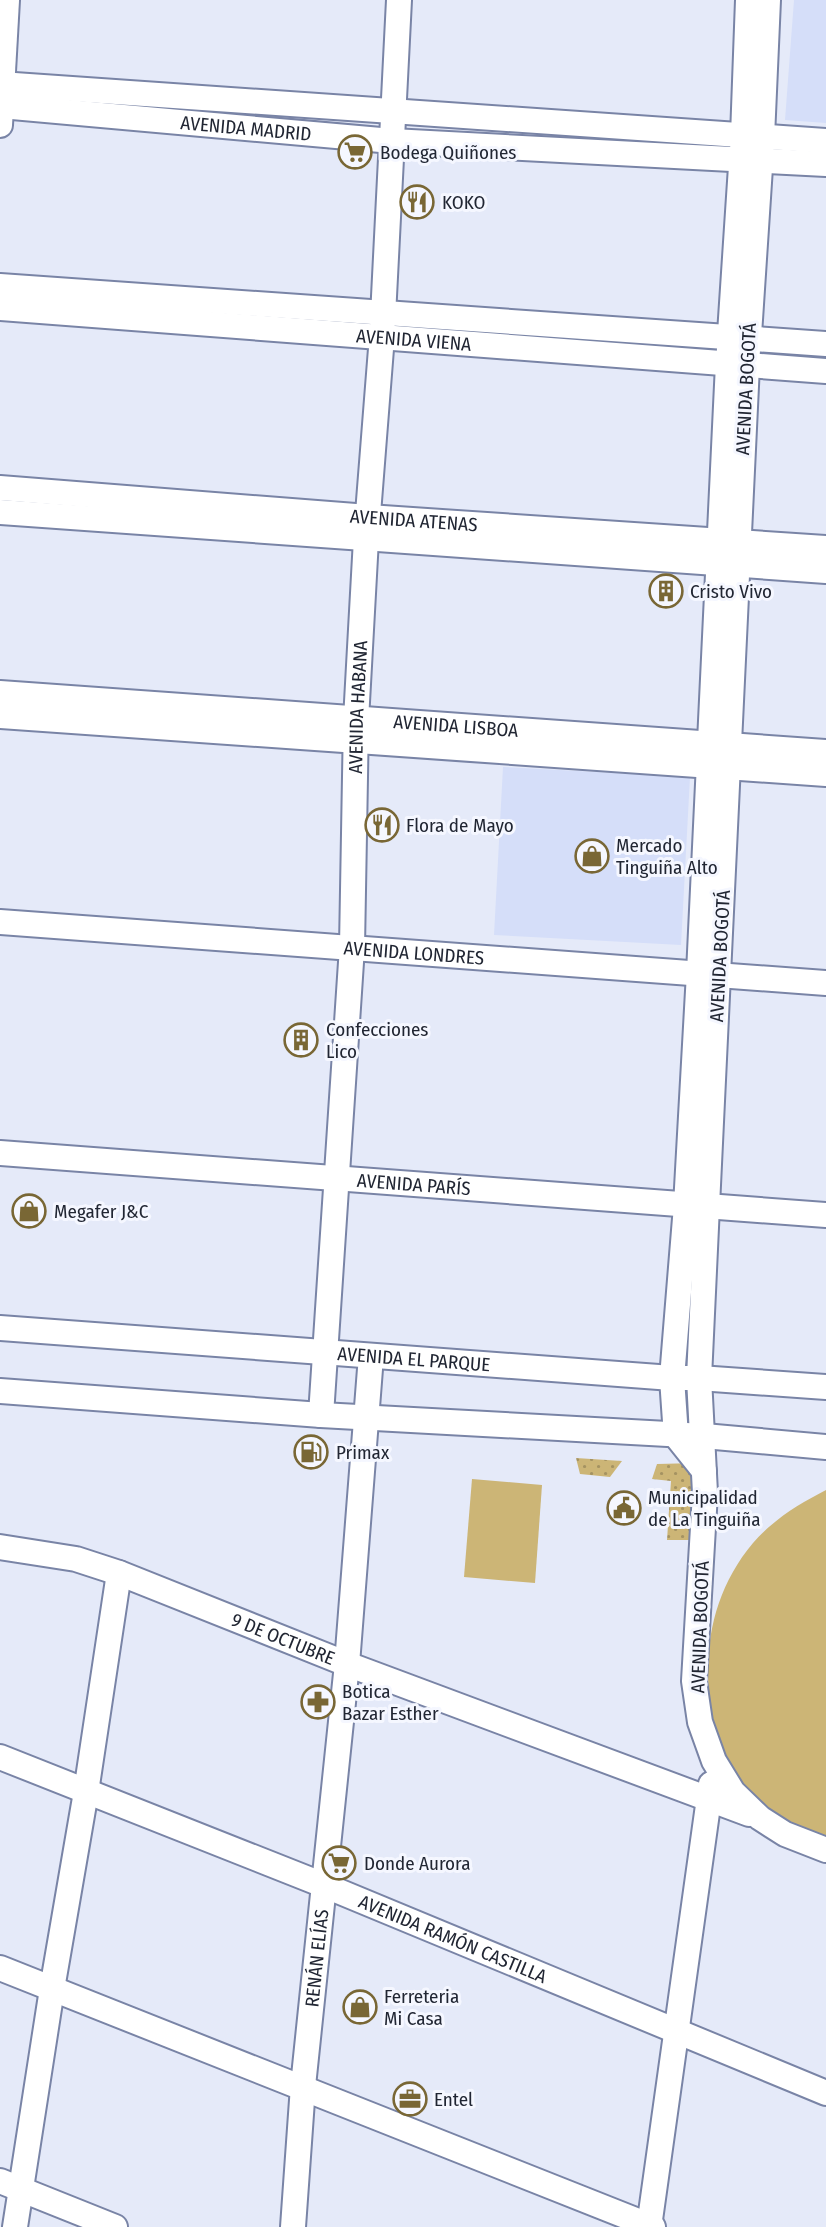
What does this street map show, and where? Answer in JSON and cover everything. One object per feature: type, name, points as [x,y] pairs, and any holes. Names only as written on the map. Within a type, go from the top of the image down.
[{"type":"street","points":[[0,125],[7,0]]},
{"type":"street","name":"AVENIDA HABANA","points":[[321,1415],[352,947],[356,731],[382,325],[399,0]]},
{"type":"street","name":"AVENIDA BOGOTÁ","points":[[748,0],[752,148]]},
{"type":"street","name":"AVENIDA BOGOTÁ","points":[[768,0],[752,148],[737,365],[696,1206],[699,1378],[704,1471],[703,1550],[695,1681],[700,1723],[714,1761],[733,1792],[760,1818],[785,1834],[826,1850]]},
{"type":"street","name":"AVENIDA MADRID","points":[[1,95],[393,113],[752,148],[826,164]]},
{"type":"street","name":"AVENIDA MADRID","points":[[1,95],[392,141],[752,148],[826,142]]},
{"type":"street","name":"AVENIDA VIENA","points":[[0,286],[737,365],[826,370]]},
{"type":"street","name":"AVENIDA VIENA","points":[[0,308],[739,338],[826,344]]},
{"type":"street","name":"AVENIDA ATENAS","points":[[0,488],[367,528]]},
{"type":"street","name":"AVENIDA ATENAS","points":[[0,512],[367,528],[729,552],[826,548]]},
{"type":"street","name":"AVENIDA ATENAS","points":[[729,552],[826,571]]},
{"type":"street","name":"AVENIDA LISBOA","points":[[0,694],[356,731]]},
{"type":"street","name":"AVENIDA LISBOA","points":[[0,716],[356,731],[719,756],[826,774]]},
{"type":"street","name":"AVENIDA LISBOA","points":[[719,756],[826,752]]},
{"type":"street","name":"AVENIDA LONDRES","points":[[0,922],[826,983]]},
{"type":"street","name":"AVENIDA PARÍS","points":[[0,1153],[826,1215]]},
{"type":"street","name":"AVENIDA BOGOTÁ","points":[[676,1436],[673,1371],[696,1206]]},
{"type":"street","name":"AVENIDA EL PARQUE","points":[[0,1328],[371,1356],[673,1371],[699,1378],[826,1387]]},
{"type":"street","name":"RENÁN ELÍAS","points":[[293,2227],[303,2087],[326,1886],[346,1664],[371,1356]]},
{"type":"street","points":[[0,1391],[366,1418],[704,1436],[826,1447]]},
{"type":"street","points":[[676,1436],[704,1471]]},
{"type":"street","name":"9 DE OCTUBRE","points":[[0,1547],[76,1559],[119,1573],[346,1664],[760,1818]]},
{"type":"street","points":[[15,2227],[11,2185],[52,1989],[86,1792],[119,1573]]},
{"type":"street","name":"AVENIDA RAMÓN CASTILLA","points":[[0,1757],[326,1886],[826,2093]]},
{"type":"street","points":[[0,1968],[651,2227],[714,1761]]},
{"type":"street","points":[[11,2185],[115,2227]]},
{"type":"shaded area","points":[[794,0],[826,0],[826,123],[785,120]]},
{"type":"shaded area","name":"Mercado Tinguiña Alto","points":[[503,767],[690,777],[681,945],[494,935]]},
{"type":"shaded area","points":[[576,1458],[622,1461],[610,1477],[580,1474]]},
{"type":"shaded area","points":[[697,1463],[689,1540],[667,1540],[671,1481],[652,1479],[657,1464]]},
{"type":"shaded area","points":[[472,1479],[542,1485],[535,1583],[464,1577]]},
{"type":"shaded area","points":[[826,1490],[826,1842],[764,1808],[737,1778],[715,1729],[709,1694],[708,1658],[718,1605],[742,1558],[761,1534],[778,1519]]},
{"type":"place","name":"Bodega Quiñones","points":[[355,152]]},
{"type":"place","name":"KOKO","points":[[417,202]]},
{"type":"place","name":"Cristo Vivo","points":[[666,591]]},
{"type":"place","name":"Flora de Mayo","points":[[382,825]]},
{"type":"place","name":"Mercado Tinguiña Alto","points":[[592,856]]},
{"type":"place","name":"Confecciones Lico","points":[[301,1040]]},
{"type":"place","name":"Megafer J&C","points":[[29,1211]]},
{"type":"place","name":"Primax","points":[[311,1452]]},
{"type":"place","name":"Municipalidad de La Tinguiña","points":[[624,1508]]},
{"type":"place","name":"Botica Bazar Esther","points":[[318,1702]]},
{"type":"place","name":"Donde Aurora","points":[[339,1863]]},
{"type":"place","name":"Ferreteria Mi Casa","points":[[360,2007]]},
{"type":"place","name":"Entel","points":[[410,2099]]}]
